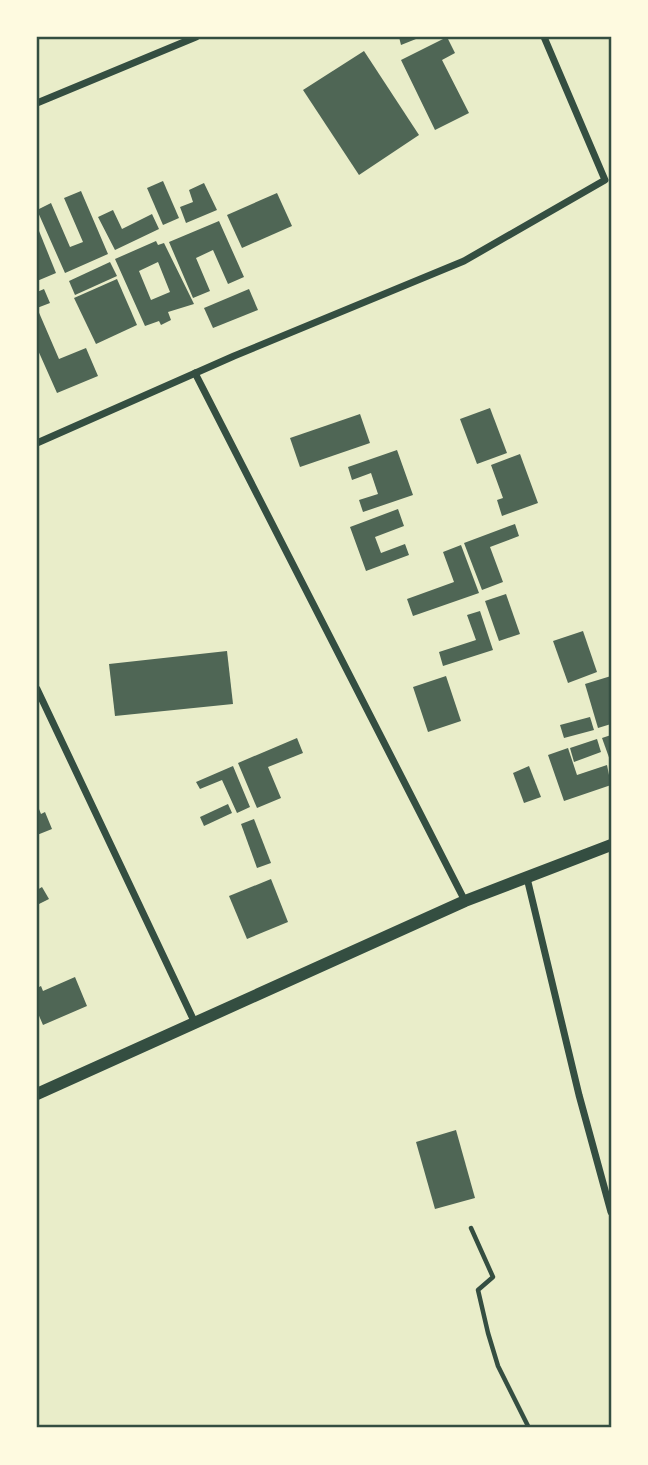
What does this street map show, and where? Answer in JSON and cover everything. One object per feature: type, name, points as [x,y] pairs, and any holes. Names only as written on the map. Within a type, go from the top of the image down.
[{"type":"street","points":[[37,103],[186,38],[196,37]]},
{"type":"street","points":[[37,443],[195,373],[464,261],[605,180],[544,37]]},
{"type":"street","points":[[195,373],[466,901]]},
{"type":"street","points":[[37,689],[196,1024]]},
{"type":"street","points":[[37,1094],[466,901],[611,845]]},
{"type":"street","points":[[527,878],[579,1096],[611,1212]]},
{"type":"path","points":[[471,1228],[493,1277],[478,1290],[488,1334],[498,1366],[529,1428]]},
{"type":"building","points":[[399,37],[421,37],[401,45]]},
{"type":"building","points":[[447,37],[455,53],[442,60],[469,113],[435,130],[401,60]]},
{"type":"building","points":[[364,51],[419,135],[359,175],[303,90]]},
{"type":"building","points":[[163,181],[179,218],[163,225],[147,188]]},
{"type":"building","points":[[204,183],[217,210],[186,223],[180,207],[193,202],[189,190]]},
{"type":"building","points":[[81,191],[108,254],[65,273],[37,210],[51,203],[70,247],[83,242],[64,198]]},
{"type":"building","points":[[277,193],[292,226],[242,248],[227,215]]},
{"type":"building","points":[[113,210],[122,229],[152,214],[159,229],[115,250],[98,217]]},
{"type":"building","points":[[219,221],[244,277],[228,284],[213,250],[196,258],[210,291],[193,298],[169,242]]},
{"type":"building","points":[[37,226],[56,273],[37,281]]},
{"type":"building","points":[[156,241],[158,245],[164,243],[194,304],[168,312],[171,320],[161,325],[159,321],[145,326],[115,259]],"holes":[[[158,262],[170,292],[151,300],[139,271]]]},
{"type":"building","points":[[110,262],[117,276],[75,295],[69,281]]},
{"type":"building","points":[[117,279],[137,325],[96,344],[74,298]]},
{"type":"building","points":[[44,289],[50,303],[37,308],[37,292]]},
{"type":"building","points":[[249,289],[258,310],[213,328],[204,308]]},
{"type":"building","points":[[37,308],[59,359],[86,348],[98,376],[57,393],[37,348]]},
{"type":"building","points":[[490,408],[507,453],[477,464],[460,419]]},
{"type":"building","points":[[360,414],[370,443],[300,467],[290,438]]},
{"type":"building","points":[[397,450],[413,495],[363,512],[359,500],[378,494],[371,473],[352,480],[348,467]]},
{"type":"building","points":[[520,454],[538,503],[502,516],[497,500],[503,498],[491,465]]},
{"type":"building","points":[[398,509],[404,526],[375,537],[381,553],[405,544],[409,555],[366,571],[350,527]]},
{"type":"building","points":[[515,524],[519,536],[490,547],[503,582],[482,590],[464,543]]},
{"type":"building","points":[[461,545],[479,593],[413,616],[407,599],[454,582],[443,552]]},
{"type":"building","points":[[506,594],[520,634],[499,641],[485,601]]},
{"type":"building","points":[[480,611],[493,650],[443,666],[439,652],[476,640],[467,615]]},
{"type":"building","points":[[583,631],[597,672],[568,683],[553,641]]},
{"type":"building","points":[[227,651],[233,704],[115,716],[109,664]]},
{"type":"building","points":[[446,676],[461,721],[428,732],[413,687]]},
{"type":"building","points":[[611,676],[611,724],[598,728],[585,684]]},
{"type":"building","points":[[590,717],[594,730],[564,738],[560,725]]},
{"type":"building","points":[[611,735],[611,763],[602,738]]},
{"type":"building","points":[[297,738],[303,753],[268,767],[281,798],[257,808],[238,763]]},
{"type":"building","points":[[597,739],[601,752],[574,762],[570,748]]},
{"type":"building","points":[[568,748],[577,775],[607,765],[611,785],[564,801],[548,755]]},
{"type":"building","points":[[233,766],[250,807],[237,813],[222,780],[200,789],[196,782]]},
{"type":"building","points":[[529,766],[541,797],[524,803],[513,773]]},
{"type":"building","points":[[37,804],[41,814],[45,812],[52,829],[37,835]]},
{"type":"building","points":[[228,804],[232,813],[204,826],[200,817]]},
{"type":"building","points":[[254,819],[271,863],[257,868],[241,824]]},
{"type":"building","points":[[271,879],[288,922],[247,939],[229,896]]},
{"type":"building","points":[[42,887],[49,899],[37,905],[37,890]]},
{"type":"building","points":[[75,977],[87,1006],[43,1025],[37,1011],[37,988],[41,986],[43,991]]},
{"type":"building","points":[[456,1130],[475,1198],[435,1209],[416,1142]]}]
